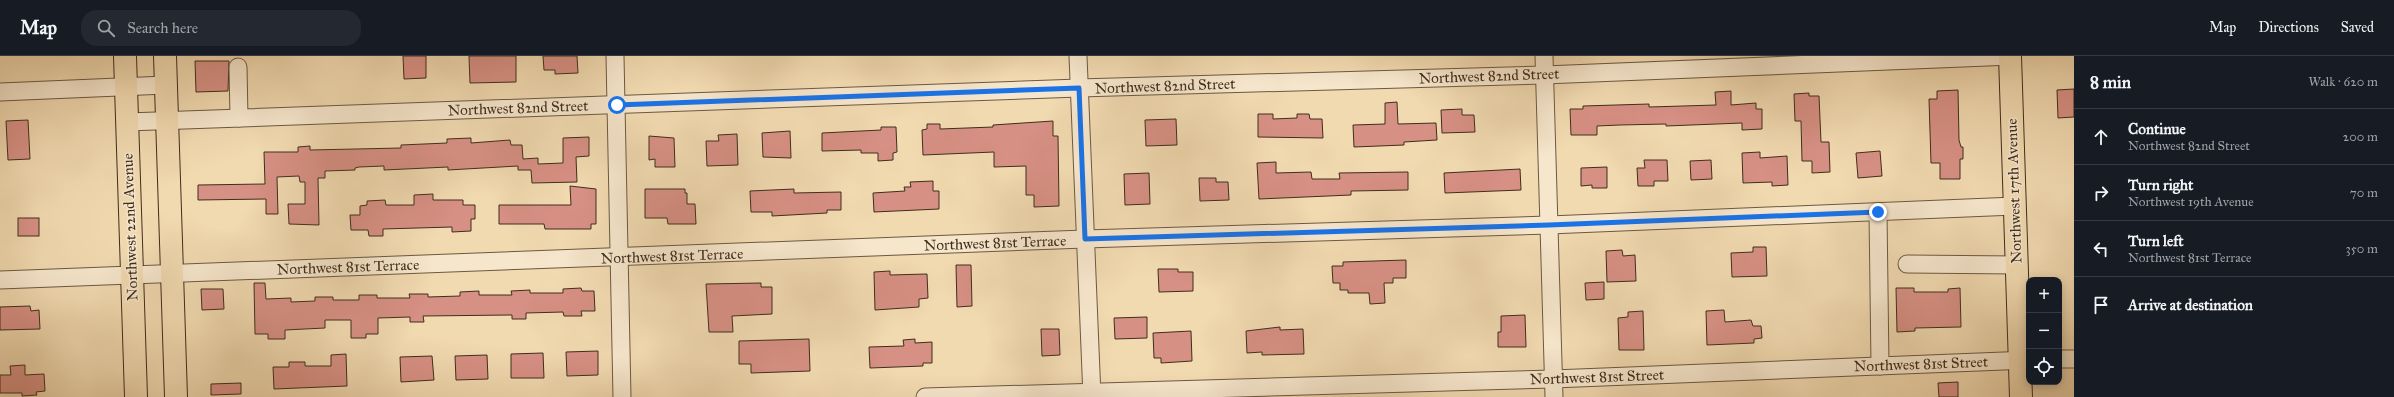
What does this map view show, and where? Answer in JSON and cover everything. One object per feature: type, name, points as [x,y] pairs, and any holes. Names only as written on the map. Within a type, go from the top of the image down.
[{"type":"main road","name":"Northwest 22nd Avenue","points":[[125,56],[136,397]]},
{"type":"main road","points":[[165,56],[176,397]]},
{"type":"main road","name":"Northwest 17th Avenue","points":[[2011,56],[2017,265],[2024,360],[2021,397]]},
{"type":"street","points":[[615,56],[621,258],[622,397]]},
{"type":"street","points":[[1078,56],[1092,395]]},
{"type":"street","points":[[1544,56],[1554,397]]},
{"type":"street","name":"Northwest 82nd Street","points":[[127,122],[1079,88],[1544,75],[2011,56]]},
{"type":"street","points":[[238,67],[239,118]]},
{"type":"street","points":[[0,92],[166,85]]},
{"type":"street","name":"Northwest 81st Terrace","points":[[0,280],[621,258],[1085,239],[1549,225],[2015,206]]},
{"type":"street","points":[[1878,212],[1880,366]]},
{"type":"street","points":[[1907,264],[2017,265]]},
{"type":"street","points":[[2062,359],[2074,358]]},
{"type":"street","name":"Northwest 81st Street","points":[[925,397],[1342,391],[1553,379],[2024,360]]},
{"type":"building","points":[[403,56],[426,56],[426,78],[404,79]]},
{"type":"building","points":[[469,56],[516,56],[516,82],[470,83]]},
{"type":"building","points":[[543,56],[577,56],[578,73],[555,74],[555,70],[544,70]]},
{"type":"building","points":[[195,61],[229,61],[228,91],[196,92]]},
{"type":"building","points":[[2074,89],[2074,117],[2058,118],[2057,90]]},
{"type":"building","points":[[1958,90],[1959,140],[1961,147],[1963,147],[1963,159],[1960,159],[1960,179],[1940,179],[1940,163],[1931,163],[1929,99],[1937,99],[1937,91]]},
{"type":"building","points":[[1731,91],[1731,105],[1756,103],[1756,109],[1762,109],[1762,129],[1742,130],[1742,123],[1666,126],[1666,124],[1620,125],[1597,126],[1597,135],[1571,135],[1570,109],[1583,109],[1583,106],[1649,104],[1649,107],[1716,105],[1715,92]]},
{"type":"building","points":[[1809,93],[1809,96],[1819,96],[1821,142],[1829,142],[1830,172],[1812,173],[1812,161],[1802,161],[1801,121],[1795,121],[1794,94]]},
{"type":"building","points":[[1397,102],[1398,124],[1436,123],[1437,140],[1404,142],[1404,145],[1354,147],[1353,125],[1385,124],[1385,103]]},
{"type":"building","points":[[1462,109],[1462,115],[1474,115],[1475,132],[1442,133],[1441,110]]},
{"type":"building","points":[[1258,114],[1273,114],[1273,119],[1297,118],[1297,114],[1309,114],[1310,119],[1322,119],[1323,138],[1258,137]]},
{"type":"building","points":[[1176,119],[1177,145],[1146,146],[1145,120]]},
{"type":"building","points":[[28,120],[30,159],[8,160],[6,121]]},
{"type":"building","points":[[1053,121],[1053,136],[1058,136],[1059,206],[1034,207],[1034,195],[1026,195],[1026,166],[994,167],[994,152],[923,155],[922,130],[927,129],[927,124],[940,124],[940,129],[993,127],[993,125]]},
{"type":"building","points":[[881,127],[896,127],[897,152],[893,153],[893,160],[878,161],[878,153],[861,153],[861,150],[822,151],[822,133],[881,130]]},
{"type":"building","points":[[790,131],[791,158],[763,157],[762,133]]},
{"type":"building","points":[[737,134],[738,165],[707,166],[706,141],[719,141],[718,135]]},
{"type":"building","points":[[649,136],[674,138],[675,167],[655,167],[655,159],[649,160]]},
{"type":"building","points":[[589,137],[589,156],[576,157],[577,182],[532,183],[531,170],[518,170],[518,166],[448,170],[448,167],[384,170],[384,166],[359,167],[355,168],[355,170],[325,171],[325,178],[318,178],[319,225],[289,224],[288,204],[305,204],[305,182],[300,182],[299,176],[277,177],[278,214],[266,214],[266,199],[198,200],[198,185],[265,184],[264,152],[298,152],[298,147],[310,146],[310,150],[401,148],[401,145],[447,143],[447,139],[471,138],[471,143],[510,140],[511,145],[522,145],[523,159],[538,158],[538,164],[563,163],[563,138]]},
{"type":"building","points":[[1880,151],[1882,176],[1858,178],[1856,153]]},
{"type":"building","points":[[1760,152],[1760,158],[1787,156],[1788,185],[1772,186],[1772,182],[1743,183],[1742,153]]},
{"type":"building","points":[[1644,160],[1667,160],[1668,181],[1654,181],[1654,186],[1638,186],[1637,168],[1645,168]]},
{"type":"building","points":[[1711,160],[1712,179],[1691,180],[1690,161]]},
{"type":"building","points":[[1276,162],[1276,173],[1311,172],[1312,179],[1340,179],[1339,173],[1408,172],[1408,190],[1351,191],[1351,195],[1259,199],[1257,163]]},
{"type":"building","points":[[1607,167],[1607,188],[1592,188],[1592,185],[1581,186],[1581,168]]},
{"type":"building","points":[[1520,169],[1521,190],[1445,193],[1444,173]]},
{"type":"building","points":[[1149,173],[1150,204],[1125,205],[1124,174]]},
{"type":"building","points":[[1199,178],[1216,178],[1216,182],[1228,182],[1229,200],[1200,201]]},
{"type":"building","points":[[933,181],[933,191],[939,191],[939,209],[874,212],[873,193],[905,191],[904,187],[911,187],[910,182]]},
{"type":"building","points":[[570,186],[596,189],[596,224],[591,224],[591,229],[545,229],[544,224],[499,224],[499,205],[571,205]]},
{"type":"building","points":[[645,189],[685,189],[685,193],[687,193],[687,204],[695,204],[696,224],[668,224],[667,218],[645,218]]},
{"type":"building","points":[[794,189],[794,193],[841,192],[841,210],[827,210],[827,213],[772,216],[772,212],[751,212],[750,191]]},
{"type":"building","points":[[433,194],[433,200],[463,200],[463,205],[475,205],[475,219],[471,219],[471,231],[452,232],[452,227],[383,229],[383,236],[369,236],[368,230],[351,230],[350,215],[360,215],[360,206],[367,205],[367,201],[385,200],[386,205],[414,205],[414,195]]},
{"type":"building","points":[[18,218],[39,218],[39,236],[18,236]]},
{"type":"building","points":[[1753,247],[1766,247],[1767,276],[1732,277],[1731,253],[1753,252]]},
{"type":"building","points":[[1622,250],[1623,256],[1635,255],[1636,281],[1607,282],[1606,251]]},
{"type":"building","points":[[1406,260],[1406,278],[1393,278],[1393,283],[1384,283],[1385,303],[1370,304],[1369,293],[1348,293],[1348,290],[1340,290],[1340,283],[1333,283],[1332,266],[1343,266],[1343,262]]},
{"type":"building","points":[[956,265],[971,265],[972,306],[957,307]]},
{"type":"building","points":[[1158,269],[1178,269],[1178,272],[1193,272],[1193,291],[1159,292]]},
{"type":"building","points":[[890,271],[890,275],[927,274],[928,298],[919,299],[919,307],[875,310],[874,272]]},
{"type":"building","points":[[1604,282],[1604,299],[1586,300],[1585,283]]},
{"type":"building","points":[[254,283],[265,283],[266,299],[291,298],[291,302],[315,301],[315,297],[333,297],[333,300],[359,300],[359,295],[377,295],[377,298],[410,298],[409,294],[428,294],[428,297],[460,296],[460,292],[479,291],[479,295],[512,295],[511,291],[530,290],[530,293],[563,293],[563,289],[581,288],[582,291],[594,291],[595,311],[581,311],[582,316],[564,316],[563,312],[526,313],[526,319],[512,319],[512,315],[423,316],[424,322],[410,322],[410,317],[378,318],[378,334],[366,334],[366,338],[351,338],[351,320],[325,320],[325,328],[285,330],[285,339],[268,339],[268,334],[255,334]]},
{"type":"building","points":[[761,283],[761,287],[772,287],[772,314],[732,316],[733,332],[709,332],[706,284]]},
{"type":"building","points":[[1896,288],[1914,288],[1914,292],[1948,292],[1948,289],[1960,288],[1961,327],[1915,328],[1915,331],[1897,332]]},
{"type":"building","points":[[201,289],[223,289],[224,309],[202,310]]},
{"type":"building","points":[[30,306],[31,311],[39,310],[40,329],[0,330],[0,307]]},
{"type":"building","points":[[1724,310],[1725,322],[1751,320],[1753,326],[1761,326],[1762,338],[1754,339],[1754,343],[1707,345],[1706,311]]},
{"type":"building","points":[[1643,311],[1644,350],[1619,350],[1618,318],[1628,317],[1628,312]]},
{"type":"building","points":[[1525,315],[1526,347],[1498,347],[1498,332],[1501,332],[1501,316]]},
{"type":"building","points":[[1147,317],[1147,338],[1115,339],[1114,318]]},
{"type":"building","points":[[1280,327],[1280,330],[1303,329],[1304,354],[1262,355],[1262,352],[1247,353],[1246,331]]},
{"type":"building","points":[[1041,329],[1059,329],[1060,355],[1042,356]]},
{"type":"building","points":[[1191,331],[1192,361],[1161,363],[1161,358],[1154,358],[1153,333]]},
{"type":"building","points":[[809,339],[810,371],[751,373],[751,364],[739,364],[739,341]]},
{"type":"building","points":[[915,339],[915,343],[932,342],[932,363],[923,363],[923,366],[870,368],[869,347],[904,346],[903,340]]},
{"type":"building","points":[[598,351],[598,375],[567,376],[566,352]]},
{"type":"building","points":[[543,353],[544,378],[511,378],[511,354]]},
{"type":"building","points":[[346,354],[347,386],[274,389],[273,367],[289,367],[289,362],[305,362],[305,366],[331,366],[331,355]]},
{"type":"building","points":[[487,355],[488,379],[456,380],[455,356]]},
{"type":"building","points":[[432,356],[434,380],[401,382],[400,357]]},
{"type":"building","points":[[25,365],[25,375],[44,374],[45,391],[36,392],[37,395],[22,396],[22,393],[0,393],[0,375],[11,375],[10,366]]},
{"type":"building","points":[[1958,382],[1958,397],[1939,397],[1938,383]]},
{"type":"building","points":[[241,383],[241,394],[211,395],[211,384]]},
{"type":"route","points":[[617,105],[1079,88],[1085,239],[1549,225],[1878,212]]}]
